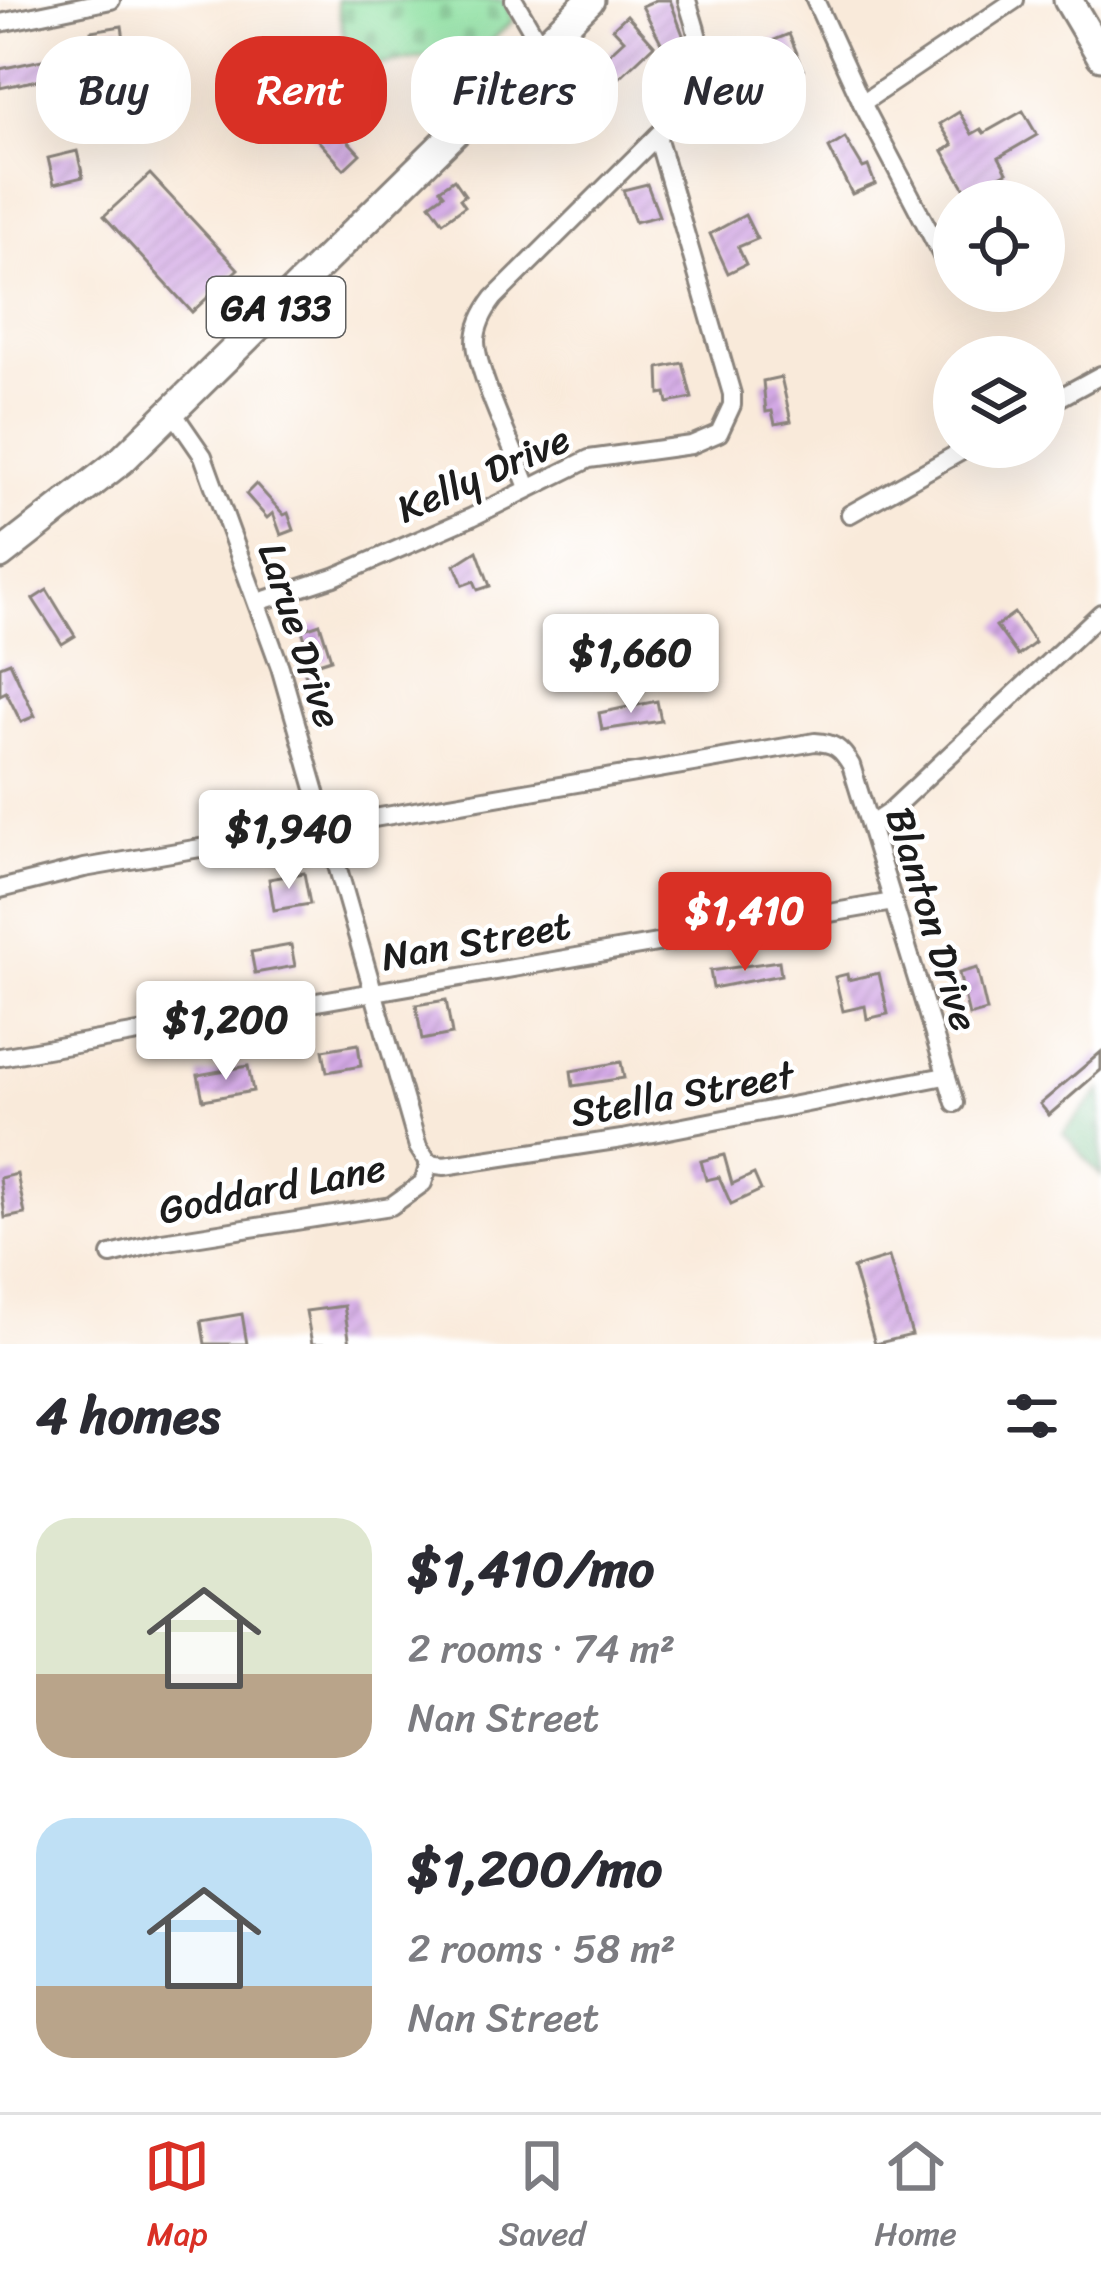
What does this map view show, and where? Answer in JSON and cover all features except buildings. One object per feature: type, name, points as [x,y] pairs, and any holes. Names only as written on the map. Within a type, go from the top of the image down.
[{"type":"main road","name":"GA 133","points":[[554,36],[590,0]]},
{"type":"main road","points":[[1069,0],[1101,56]]},
{"type":"main road","name":"GA 133","points":[[0,555],[107,472],[444,144]]},
{"type":"street","points":[[0,23],[111,0]]},
{"type":"street","points":[[514,0],[535,36]]},
{"type":"street","points":[[687,0],[698,36]]},
{"type":"street","points":[[815,0],[933,238]]},
{"type":"street","points":[[862,103],[1015,0]]},
{"type":"street","points":[[528,488],[481,364],[476,337],[479,323],[494,298],[649,144]]},
{"type":"street","name":"Kelly Drive","points":[[259,602],[334,577],[589,460],[705,442],[719,433],[732,405],[659,144]]},
{"type":"street","points":[[1065,395],[1101,375]]},
{"type":"street","name":"Larue Drive","points":[[172,411],[202,457],[259,602],[418,1147],[429,1163]]},
{"type":"street","points":[[850,514],[933,467]]},
{"type":"street","points":[[870,825],[1101,613]]},
{"type":"street","name":"Blanton Drive","points":[[326,825],[829,742],[844,754],[870,825],[955,1103]]},
{"type":"street","points":[[0,889],[84,868],[326,825]]},
{"type":"street","name":"Nan Street","points":[[0,1057],[893,902]]},
{"type":"street","name":"Stella Street","points":[[429,1163],[444,1166],[622,1139],[945,1076]]},
{"type":"street","name":"Goddard Lane","points":[[111,1255],[162,1242],[391,1206],[423,1183],[429,1163]]},
{"type":"green space","points":[[337,0],[505,0],[513,21],[496,36],[411,36],[411,59],[387,63],[387,36],[344,36]]},
{"type":"green space","points":[[1101,1090],[1101,1176],[1063,1133]]}]
